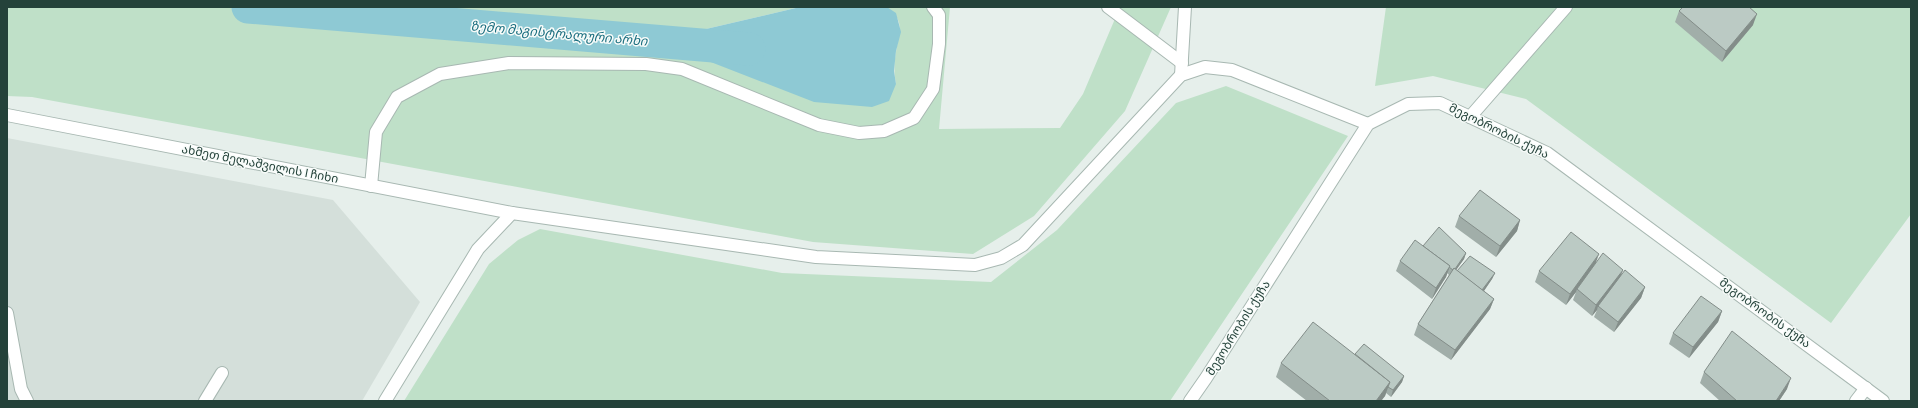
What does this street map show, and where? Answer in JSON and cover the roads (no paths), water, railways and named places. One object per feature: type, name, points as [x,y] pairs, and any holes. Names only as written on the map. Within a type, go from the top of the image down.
[{"type":"street","points":[[370,186],[376,132],[397,97],[440,74],[509,63],[646,64],[682,69],[820,125],[859,133],[884,131],[914,118],[933,89],[939,44],[939,15],[933,7]]},
{"type":"street","points":[[1108,7],[1181,69],[1205,67],[1232,70],[1368,124]]},
{"type":"street","points":[[1181,69],[1185,7]]},
{"type":"street","points":[[1470,117],[1566,7]]},
{"type":"street","name":"ახმეთ მელაშვილის I ჩიხი","points":[[7,115],[512,213],[816,257],[975,265],[1001,258],[1023,245],[1181,69]]},
{"type":"street","name":"მეგობრობის ქუჩა","points":[[1190,401],[1368,124],[1408,104],[1440,103],[1547,153],[1883,401]]},
{"type":"street","points":[[385,401],[478,249],[512,213]]},
{"type":"street","points":[[7,313],[21,390],[27,401]]},
{"type":"street","points":[[205,401],[222,373]]},
{"type":"street","points":[[1856,401],[1866,388]]},
{"type":"water","points":[[800,7],[887,7],[896,13],[901,32],[896,51],[894,71],[896,84],[889,101],[872,107],[814,102],[703,59],[706,29]]},
{"type":"waterway","name":"ზემო მაგისტრალური არხი","points":[[248,7],[749,49]]}]
